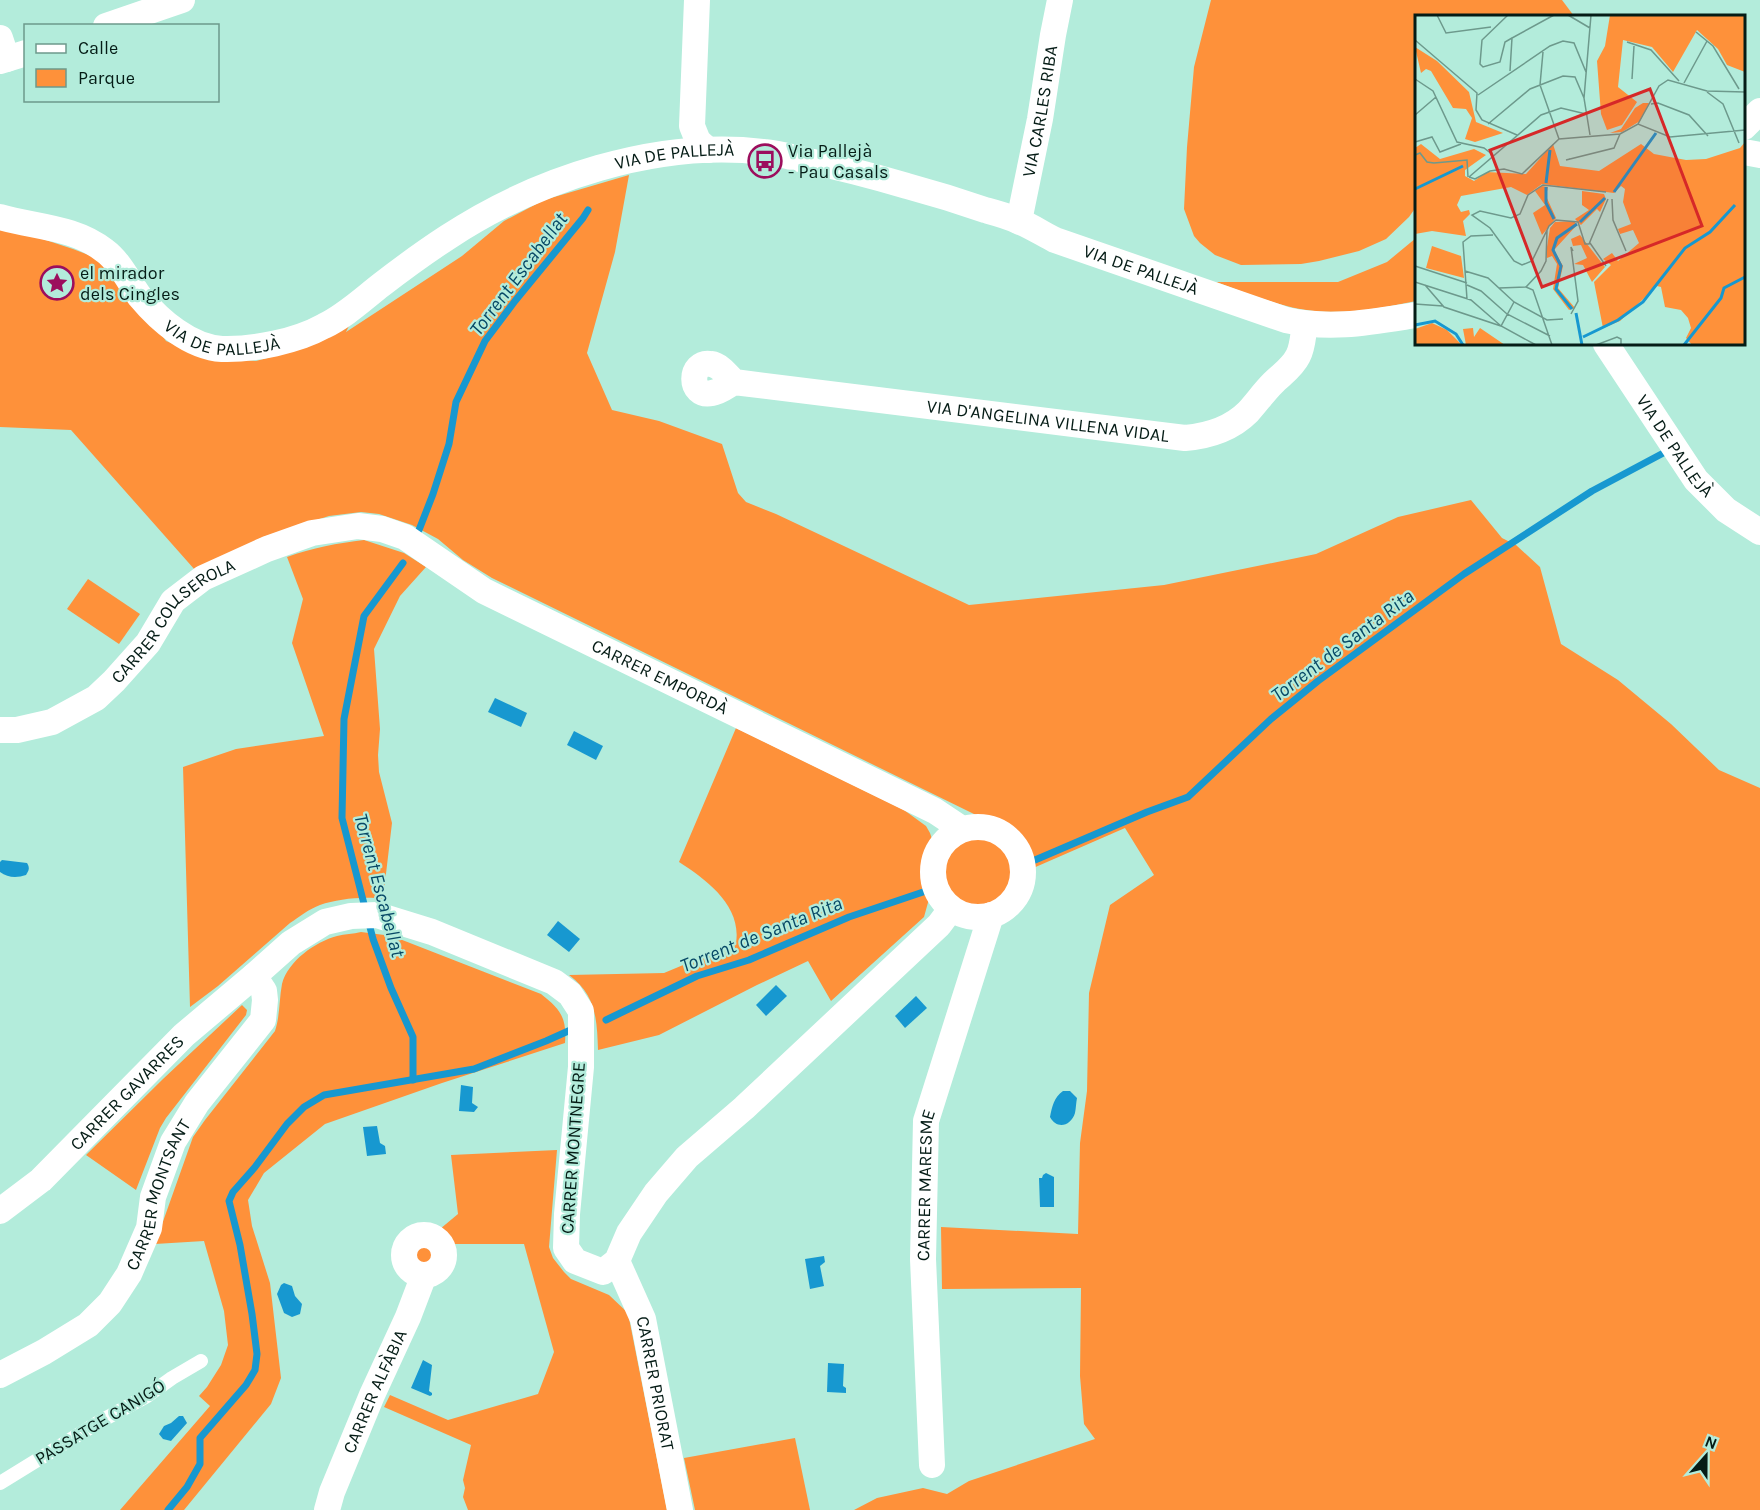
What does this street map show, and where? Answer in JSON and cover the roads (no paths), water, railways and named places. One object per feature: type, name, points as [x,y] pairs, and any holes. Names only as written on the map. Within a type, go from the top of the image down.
[{"type":"street","points":[[112,24],[182,0]]},
{"type":"street","points":[[697,0],[692,126],[698,141],[708,150]]},
{"type":"street","name":"VIA CARLES RIBA","points":[[1019,221],[1040,119],[1057,2]]},
{"type":"street","points":[[1745,125],[1760,111]]},
{"type":"street","name":"VIA DE PALLEJÀ","points":[[0,217],[71,233],[89,240],[107,252],[141,298],[165,322],[192,341],[218,349],[246,349],[294,338],[324,327],[449,236],[514,199],[552,183],[589,171],[672,153],[708,150],[766,152],[820,163],[916,188],[1019,221],[1054,240],[1267,314],[1305,324],[1342,325],[1415,315]]},
{"type":"street","points":[[1745,152],[1760,155]]},
{"type":"street","name":"VIA D'ANGELINA VILLENA VIDAL","points":[[734,382],[1173,436],[1198,437],[1211,434],[1236,422],[1290,368],[1299,355],[1305,324]]},
{"type":"street","name":"VIA DE PALLEJÀ","points":[[1607,345],[1696,480],[1726,510],[1760,532]]},
{"type":"street","name":"CARRER COLLSEROLA","points":[[0,730],[17,730],[52,722],[96,698],[148,643],[173,601],[202,578],[267,549],[312,533],[358,526]]},
{"type":"street","name":"CARRER EMPORDÀ","points":[[358,526],[382,529],[405,537],[484,591],[935,811],[962,829]]},
{"type":"street","points":[[978,827],[997,831],[1011,841],[1020,857],[1023,874],[1019,890],[1009,905],[991,915],[976,917],[959,914],[951,909],[934,887],[932,872],[936,853],[946,840],[962,829],[978,827]]},
{"type":"street","points":[[617,1261],[629,1233],[656,1193],[687,1156],[744,1108],[939,925],[951,909]]},
{"type":"street","name":"CARRER MONTNEGRE","points":[[254,976],[291,943],[325,922],[351,916],[377,915],[432,932],[554,982],[570,994],[581,1011],[581,1067],[566,1248],[575,1261],[603,1272],[617,1261]]},
{"type":"street","name":"CARRER MARESME","points":[[933,1465],[923,1259],[926,1121],[991,915]]},
{"type":"street","name":"CARRER GAVARRES","points":[[0,1211],[41,1180],[184,1035],[254,976]]},
{"type":"street","name":"CARRER MONTSANT","points":[[0,1375],[88,1326],[110,1303],[129,1274],[149,1228],[153,1197],[173,1142],[197,1103],[263,1020],[264,991],[254,976]]},
{"type":"street","name":"CARRER PRIORAT","points":[[617,1261],[643,1319],[680,1510]]},
{"type":"street","name":"CARRER ALFÀBIA","points":[[327,1510],[332,1492],[372,1395],[408,1317],[424,1275]]},
{"type":"lane","name":"PASSATGE CANIGÓ","points":[[0,1483],[99,1422],[147,1396],[201,1361]]},
{"type":"water","points":[[495,698],[527,713],[521,727],[488,712]]},
{"type":"water","points":[[574,731],[603,746],[596,760],[567,745]]},
{"type":"water","points":[[2,860],[27,863],[28,872],[19,877],[6,875],[0,872]]},
{"type":"water","points":[[558,921],[580,939],[569,952],[547,935]]},
{"type":"water","points":[[776,985],[787,996],[766,1016],[756,1005]]},
{"type":"water","points":[[916,996],[927,1008],[905,1028],[895,1016]]},
{"type":"water","points":[[461,1085],[473,1087],[472,1103],[478,1107],[474,1112],[459,1111]]},
{"type":"water","points":[[1063,1091],[1070,1091],[1077,1098],[1073,1117],[1064,1125],[1060,1125],[1050,1117],[1055,1099]]},
{"type":"water","points":[[377,1126],[380,1143],[385,1146],[386,1154],[367,1156],[363,1127]]},
{"type":"water","points":[[1046,1173],[1054,1177],[1054,1207],[1040,1207],[1039,1178]]},
{"type":"water","points":[[824,1256],[825,1262],[820,1266],[824,1286],[810,1289],[805,1259]]},
{"type":"water","points":[[284,1283],[292,1286],[295,1296],[302,1304],[300,1314],[292,1317],[284,1313],[277,1294]]},
{"type":"water","points":[[423,1360],[432,1365],[429,1391],[432,1395],[430,1396],[411,1388]]},
{"type":"water","points":[[828,1363],[844,1364],[843,1386],[846,1388],[846,1393],[827,1392]]},
{"type":"water","points":[[179,1416],[183,1416],[187,1423],[171,1441],[163,1439],[159,1434],[164,1426]]},
{"type":"waterway","name":"Torrent Escabellat","points":[[419,530],[449,444],[456,402],[485,341],[588,210]]},
{"type":"waterway","name":"Torrent de Santa Rita","points":[[1035,860],[1188,797],[1271,719],[1318,681],[1464,574],[1592,491],[1669,450]]},
{"type":"waterway","name":"Torrent Escabellat","points":[[403,563],[364,616],[344,719],[342,818],[373,939],[391,988],[413,1037],[413,1080]]},
{"type":"waterway","name":"Torrent de Santa Rita","points":[[606,1020],[697,976],[749,960],[849,917],[932,889]]},
{"type":"waterway","name":"Torrent de Santa Rita","points":[[168,1510],[187,1487],[200,1464],[200,1438],[246,1385],[255,1370],[257,1354],[252,1314],[240,1245],[229,1201],[233,1192],[287,1124],[304,1107],[324,1095],[474,1069],[575,1028]]},
{"type":"place","name":"Via Pallejà - Pau Casals","points":[[765,161]]},
{"type":"place","name":"el mirador dels Cingles","points":[[57,283]]}]
